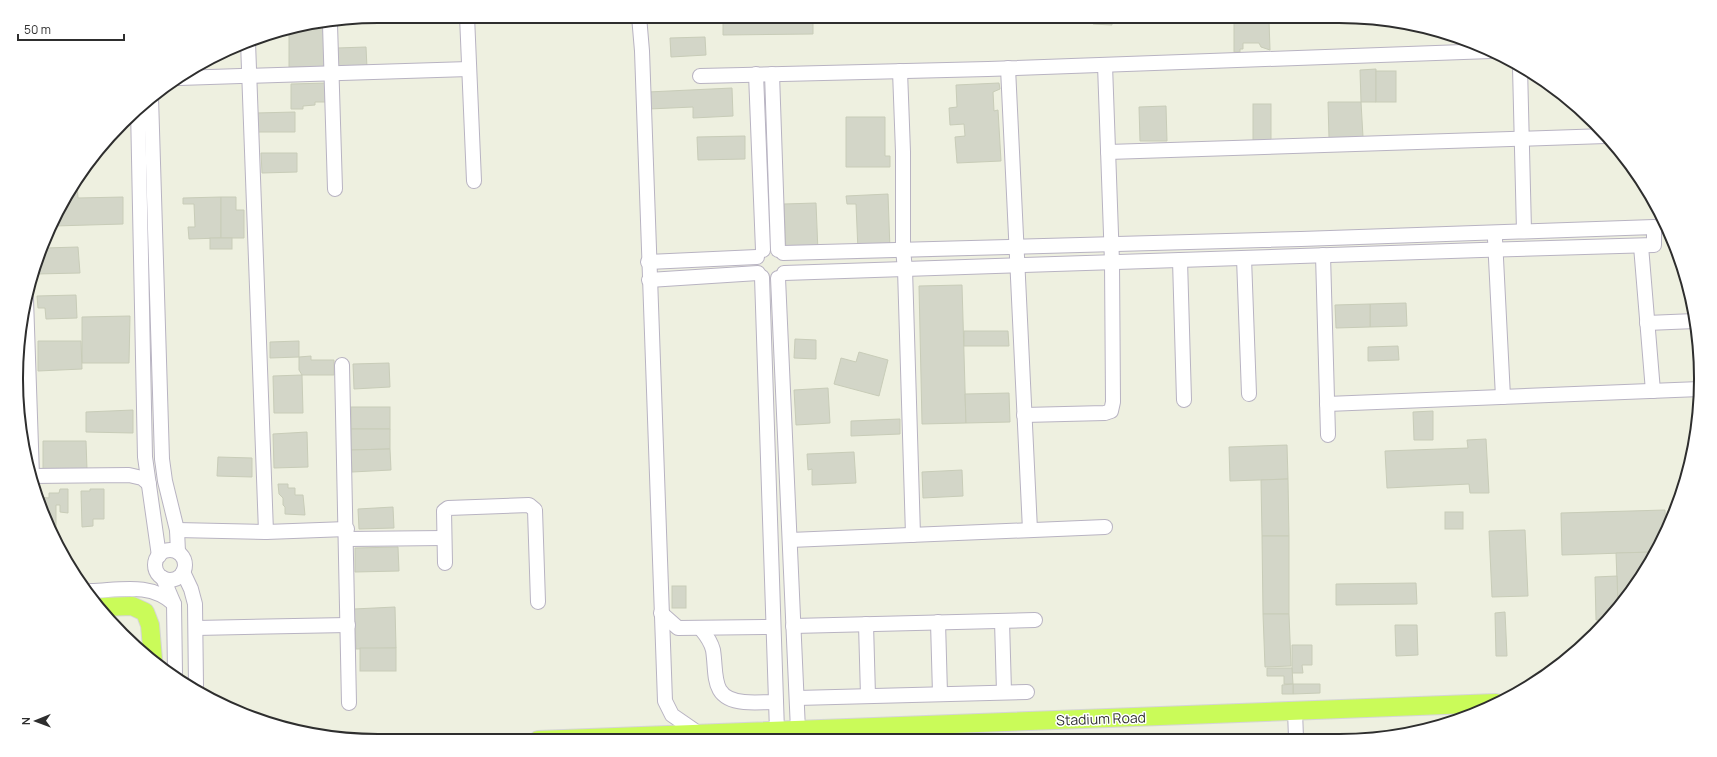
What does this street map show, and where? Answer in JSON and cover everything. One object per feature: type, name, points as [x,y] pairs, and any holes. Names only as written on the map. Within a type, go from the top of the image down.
[{"type":"main road","points":[[106,607],[132,606],[145,612],[150,625],[152,653]]},
{"type":"main road","name":"Stadium Road","points":[[720,734],[798,730],[943,732],[1295,711],[1482,704]]},
{"type":"street","points":[[467,23],[474,181]]},
{"type":"street","points":[[640,23],[642,50],[648,262],[665,702],[672,715],[700,734]]},
{"type":"street","points":[[330,26],[335,189]]},
{"type":"street","points":[[248,48],[266,532]]},
{"type":"street","points":[[700,76],[1105,65],[1478,51]]},
{"type":"street","points":[[1024,415],[1111,412],[1113,402],[1112,262],[1105,65]]},
{"type":"street","points":[[1008,68],[1015,247],[1018,265],[1030,530]]},
{"type":"street","points":[[190,78],[469,69]]},
{"type":"street","points":[[900,71],[903,152],[903,250],[905,269],[913,535]]},
{"type":"street","points":[[756,74],[760,254],[756,265],[760,275],[777,731]]},
{"type":"street","points":[[772,74],[780,252],[787,265],[781,276],[798,730]]},
{"type":"street","points":[[1520,74],[1524,231]]},
{"type":"street","points":[[151,105],[162,459],[164,481],[177,530],[178,552],[185,561],[183,572],[178,578],[169,580],[160,577],[155,569],[156,559],[162,552],[171,550],[178,552]]},
{"type":"street","points":[[138,116],[145,457],[159,556]]},
{"type":"street","points":[[1108,152],[1522,137],[1599,136]]},
{"type":"street","points":[[648,262],[760,254],[768,248],[780,252],[903,250],[1654,227],[1654,245],[1641,246],[1496,249],[905,269],[781,276],[770,280],[760,275],[649,280]]},
{"type":"street","points":[[1494,232],[1503,397]]},
{"type":"street","points":[[1641,246],[1653,391]]},
{"type":"street","points":[[1323,255],[1328,435]]},
{"type":"street","points":[[1244,258],[1249,394]]},
{"type":"street","points":[[1180,260],[1184,400]]},
{"type":"street","points":[[1648,323],[1689,321]]},
{"type":"street","points":[[27,327],[31,454]]},
{"type":"street","points":[[342,365],[347,534],[349,703]]},
{"type":"street","points":[[1327,404],[1694,389]]},
{"type":"street","points":[[37,476],[129,475],[142,478],[149,484]]},
{"type":"street","points":[[445,563],[444,511],[448,508],[529,505],[535,510],[538,602]]},
{"type":"street","points":[[790,540],[1105,527]]},
{"type":"street","points":[[177,530],[444,538]]},
{"type":"street","points":[[183,572],[191,589],[195,604],[196,683]]},
{"type":"street","points":[[163,578],[174,604],[175,670]]},
{"type":"street","points":[[93,591],[149,590],[164,595],[174,604]]},
{"type":"street","points":[[661,612],[678,628],[773,627]]},
{"type":"street","points":[[794,626],[1035,620]]},
{"type":"street","points":[[1002,621],[1004,692]]},
{"type":"street","points":[[938,622],[940,694]]},
{"type":"street","points":[[866,624],[868,696]]},
{"type":"street","points":[[196,628],[348,625]]},
{"type":"street","points":[[701,628],[709,639],[713,650],[715,681],[723,694],[730,700],[744,702],[776,702]]},
{"type":"street","points":[[797,698],[1027,692]]},
{"type":"street","points":[[1295,711],[1296,734]]},
{"type":"green space","points":[[1039,733],[1039,734],[1013,734]]},
{"type":"building","points":[[723,23],[813,23],[813,34],[723,35]]},
{"type":"building","points":[[1112,23],[1112,25],[1093,24]]},
{"type":"building","points":[[1234,23],[1269,23],[1270,50],[1261,47],[1259,43],[1243,43],[1243,49],[1240,49],[1240,52],[1234,52]]},
{"type":"building","points":[[325,27],[325,67],[289,67],[289,34]]},
{"type":"building","points":[[705,37],[706,55],[671,57],[670,38]]},
{"type":"building","points":[[366,47],[367,68],[338,69],[337,48]]},
{"type":"building","points":[[1376,69],[1376,102],[1361,102],[1360,70]]},
{"type":"building","points":[[1376,71],[1396,71],[1396,102],[1376,102]]},
{"type":"building","points":[[328,83],[328,102],[315,102],[315,105],[303,106],[303,109],[291,109],[291,84]]},
{"type":"building","points":[[999,83],[1000,89],[993,92],[994,111],[998,110],[1001,161],[957,163],[955,137],[965,136],[964,124],[950,125],[949,108],[957,107],[956,85]]},
{"type":"building","points":[[732,88],[733,116],[693,118],[693,107],[649,109],[648,92]]},
{"type":"building","points":[[1328,102],[1361,102],[1363,137],[1329,138]]},
{"type":"building","points":[[1253,104],[1271,104],[1271,140],[1253,140]]},
{"type":"building","points":[[1166,106],[1167,141],[1140,141],[1139,107]]},
{"type":"building","points":[[295,112],[295,132],[256,132],[256,113]]},
{"type":"building","points":[[846,117],[885,117],[885,156],[890,156],[890,167],[846,167]]},
{"type":"building","points":[[745,136],[745,159],[698,160],[697,137]]},
{"type":"building","points":[[261,153],[297,153],[297,172],[262,173]]},
{"type":"building","points":[[78,190],[78,198],[123,197],[123,224],[58,226]]},
{"type":"building","points":[[888,194],[890,250],[858,251],[856,204],[847,204],[846,196]]},
{"type":"building","points":[[221,197],[221,238],[189,239],[188,227],[195,227],[194,204],[183,204],[183,198]]},
{"type":"building","points":[[221,197],[236,197],[236,210],[244,210],[244,238],[221,238]]},
{"type":"building","points":[[816,203],[818,252],[786,253],[784,204]]},
{"type":"building","points":[[210,238],[232,238],[232,249],[210,249]]},
{"type":"building","points":[[78,247],[80,273],[39,274],[48,248]]},
{"type":"building","points":[[962,285],[966,423],[922,424],[919,286]]},
{"type":"building","points":[[76,295],[77,318],[46,319],[45,308],[38,308],[37,296]]},
{"type":"building","points":[[1406,303],[1407,326],[1370,327],[1370,304]]},
{"type":"building","points":[[1370,304],[1370,327],[1336,328],[1335,305]]},
{"type":"building","points":[[130,316],[129,363],[82,363],[82,317]]},
{"type":"building","points":[[964,331],[1008,331],[1009,346],[964,346]]},
{"type":"building","points":[[795,339],[816,340],[816,359],[794,358]]},
{"type":"building","points":[[38,341],[81,341],[82,369],[38,371]]},
{"type":"building","points":[[299,341],[299,357],[270,358],[270,342]]},
{"type":"building","points":[[1398,346],[1399,360],[1368,361],[1368,347]]},
{"type":"building","points":[[859,352],[888,360],[879,396],[834,384],[841,358],[856,362]]},
{"type":"building","points":[[311,356],[311,360],[334,360],[334,375],[302,375],[299,370],[299,357]]},
{"type":"building","points":[[389,363],[390,387],[354,389],[353,364]]},
{"type":"building","points":[[302,375],[303,413],[274,413],[273,376]]},
{"type":"building","points":[[828,388],[830,423],[796,425],[794,390]]},
{"type":"building","points":[[1009,393],[1010,422],[966,423],[965,394]]},
{"type":"building","points":[[351,407],[390,407],[390,429],[351,429]]},
{"type":"building","points":[[133,410],[133,433],[86,432],[86,412]]},
{"type":"building","points":[[1433,411],[1433,440],[1414,440],[1413,412]]},
{"type":"building","points":[[900,419],[900,434],[851,436],[851,421]]},
{"type":"building","points":[[351,429],[390,429],[390,449],[351,450]]},
{"type":"building","points":[[307,432],[308,467],[274,468],[273,434]]},
{"type":"building","points":[[1486,439],[1489,493],[1470,493],[1469,484],[1387,488],[1385,451],[1468,448],[1467,440]]},
{"type":"building","points":[[43,441],[86,441],[87,470],[43,471]]},
{"type":"building","points":[[1287,445],[1288,479],[1230,481],[1229,447]]},
{"type":"building","points":[[390,449],[391,470],[352,472],[351,450]]},
{"type":"building","points":[[854,452],[856,483],[812,485],[812,469],[808,470],[807,454]]},
{"type":"building","points":[[218,457],[252,458],[252,477],[217,476]]},
{"type":"building","points":[[962,470],[963,496],[923,498],[922,472]]},
{"type":"building","points":[[1288,479],[1289,536],[1262,536],[1261,480]]},
{"type":"building","points":[[278,484],[288,484],[288,488],[295,488],[295,495],[303,495],[305,515],[285,514],[283,498],[279,494]]},
{"type":"building","points":[[60,489],[68,489],[68,513],[60,512],[60,505],[56,505],[56,528],[44,498],[49,498],[49,493],[59,493]]},
{"type":"building","points":[[90,489],[104,489],[104,519],[93,519],[93,526],[82,527],[81,491],[90,491]]},
{"type":"building","points":[[393,507],[394,528],[359,529],[358,509]]},
{"type":"building","points":[[1665,510],[1665,518],[1648,552],[1562,555],[1561,513]]},
{"type":"building","points":[[1445,512],[1463,512],[1463,529],[1445,529]]},
{"type":"building","points":[[1525,530],[1528,596],[1492,597],[1489,531]]},
{"type":"building","points":[[1262,536],[1289,536],[1289,614],[1263,614]]},
{"type":"building","points":[[398,547],[399,571],[355,572],[355,548]]},
{"type":"building","points":[[1648,552],[1618,599],[1616,553]]},
{"type":"building","points":[[1617,576],[1618,599],[1599,620],[1596,620],[1595,577]]},
{"type":"building","points":[[1416,583],[1417,604],[1336,605],[1336,584]]},
{"type":"building","points":[[672,586],[686,586],[686,608],[672,608]]},
{"type":"building","points":[[395,607],[396,648],[356,649],[354,609]]},
{"type":"building","points":[[1505,612],[1507,656],[1496,656],[1495,613]]},
{"type":"building","points":[[1263,614],[1289,614],[1291,666],[1265,667]]},
{"type":"building","points":[[1395,625],[1417,625],[1418,655],[1396,656]]},
{"type":"building","points":[[1292,645],[1312,645],[1312,665],[1302,665],[1303,673],[1292,673]]},
{"type":"building","points":[[360,648],[396,648],[396,671],[360,671]]},
{"type":"building","points":[[1267,668],[1292,668],[1293,684],[1284,684],[1284,676],[1267,676]]},
{"type":"building","points":[[1293,684],[1320,684],[1320,693],[1293,694]]},
{"type":"building","points":[[1293,684],[1293,694],[1282,694],[1282,685]]}]
